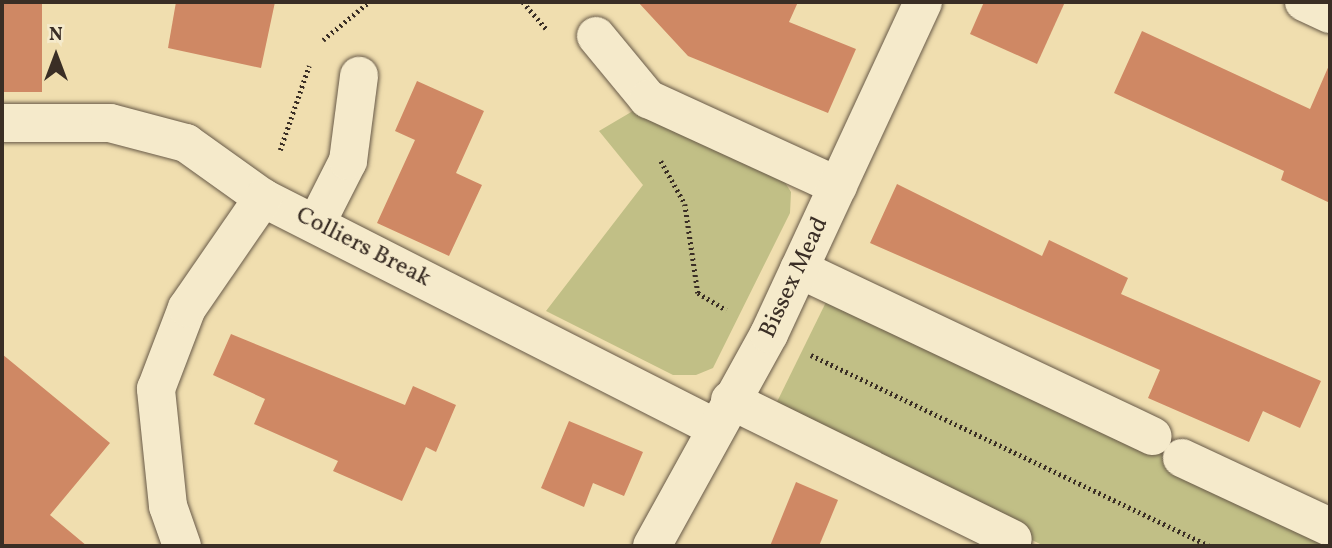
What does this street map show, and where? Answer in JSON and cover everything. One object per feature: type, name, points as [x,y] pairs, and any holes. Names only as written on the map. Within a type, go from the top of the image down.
[{"type":"street","name":"Bissex Mead","points":[[652,546],[799,269],[923,2]]},
{"type":"street","points":[[1304,2],[1330,14]]},
{"type":"street","points":[[596,36],[648,99],[838,186]]},
{"type":"street","points":[[316,224],[348,161],[359,76]]},
{"type":"street","name":"Colliers Break","points":[[2,123],[110,123],[187,143],[263,198],[316,224],[722,413],[1013,539]]},
{"type":"street","points":[[182,546],[169,506],[156,389],[187,308],[263,198]]},
{"type":"street","points":[[799,269],[1330,527]]},
{"type":"shaded area","points":[[638,108],[784,181],[791,192],[790,213],[713,368],[696,375],[673,375],[546,311],[643,185],[599,131]]},
{"type":"shaded area","points":[[829,296],[1330,527],[1330,546],[1044,546],[773,410]]},
{"type":"building","points":[[2,2],[42,2],[42,92],[2,92]]},
{"type":"building","points":[[176,2],[275,2],[261,68],[168,48]]},
{"type":"building","points":[[638,2],[798,2],[789,22],[856,49],[828,113],[688,56]]},
{"type":"building","points":[[984,2],[1065,2],[1037,64],[970,34]]},
{"type":"building","points":[[1142,31],[1310,109],[1330,63],[1330,203],[1281,180],[1284,171],[1114,93]]},
{"type":"building","points":[[417,81],[484,111],[456,173],[482,185],[449,256],[377,223],[415,140],[395,131]]},
{"type":"building","points":[[897,184],[1042,256],[1049,240],[1128,278],[1121,294],[1321,381],[1300,428],[1263,411],[1249,442],[1148,398],[1160,370],[870,243]]},
{"type":"building","points":[[231,334],[405,405],[413,386],[456,405],[436,452],[426,447],[402,501],[333,471],[338,461],[254,424],[265,399],[213,375]]},
{"type":"building","points":[[2,354],[110,443],[50,515],[87,546],[2,546]]},
{"type":"building","points":[[569,421],[643,452],[624,496],[593,483],[584,507],[541,488]]},
{"type":"building","points":[[796,482],[838,500],[819,546],[770,546]]}]
